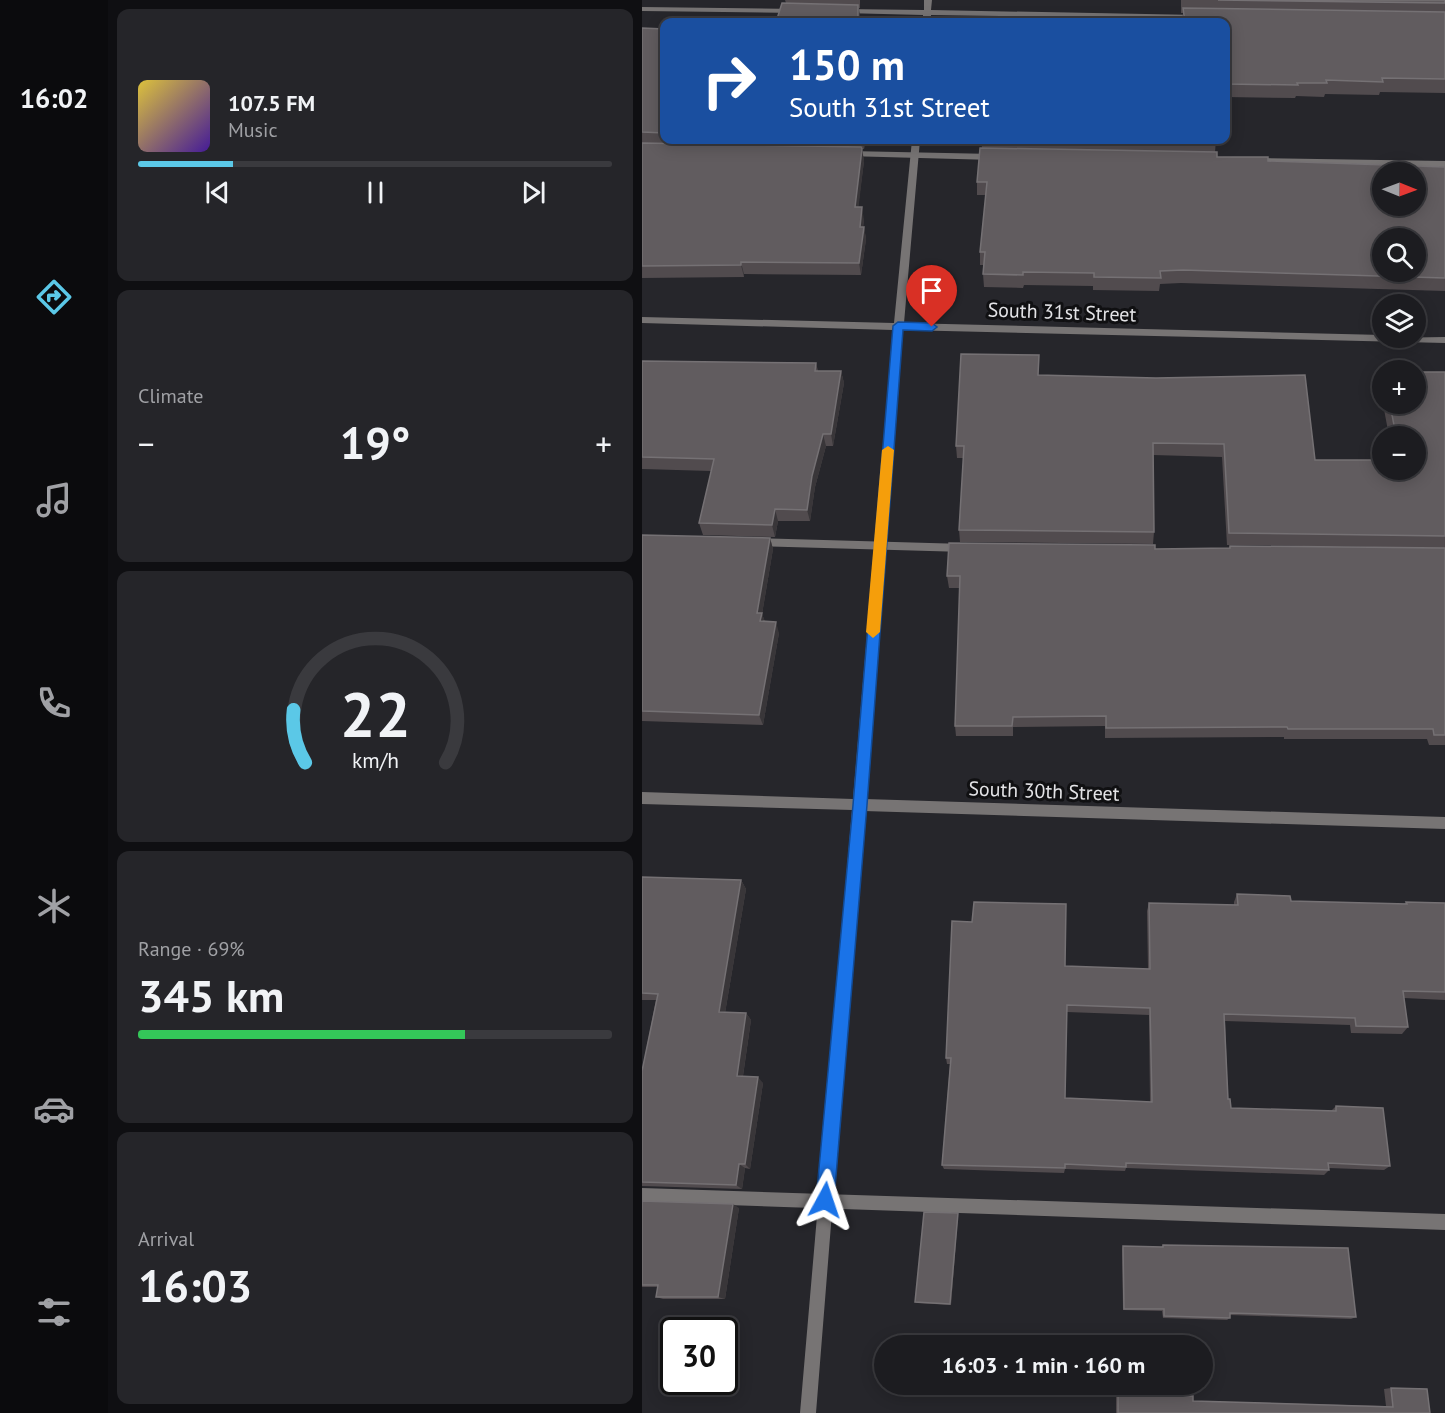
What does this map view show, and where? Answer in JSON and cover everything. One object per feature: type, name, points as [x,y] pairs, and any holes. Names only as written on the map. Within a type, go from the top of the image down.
[{"type":"street","points":[[927,18],[928,0]]},
{"type":"street","points":[[642,9],[806,11]]},
{"type":"street","points":[[830,11],[1206,17]]},
{"type":"street","points":[[808,1413],[898,326],[915,144]]},
{"type":"street","points":[[838,154],[1006,157]]},
{"type":"street","points":[[1244,161],[1445,164]]},
{"type":"street","name":"South 31st Street","points":[[642,320],[1445,340]]},
{"type":"street","points":[[747,542],[983,549]]},
{"type":"street","name":"South 30th Street","points":[[642,798],[1445,823]]},
{"type":"street","points":[[642,1195],[1445,1222]]},
{"type":"building","points":[[1218,0],[1445,0],[1445,3]]},
{"type":"building","points":[[782,3],[858,5],[858,18],[777,18]]},
{"type":"building","points":[[1183,8],[1445,12],[1445,79],[1382,78],[1383,82],[1326,80],[1327,83],[1297,83],[1298,85],[1230,84],[1230,18],[1184,18]]},
{"type":"building","points":[[642,28],[660,29],[660,133],[642,132]]},
{"type":"building","points":[[642,143],[861,147],[855,207],[862,207],[860,227],[864,227],[859,263],[741,262],[741,265],[642,266]]},
{"type":"building","points":[[980,148],[1217,152],[1217,157],[1268,157],[1268,161],[1372,165],[1372,216],[1426,216],[1426,166],[1445,167],[1445,278],[1426,277],[1426,228],[1372,228],[1372,276],[1183,270],[1160,271],[1161,278],[1094,277],[1094,273],[983,274],[985,252],[980,252],[987,182],[977,182]]},
{"type":"building","points":[[961,354],[1039,355],[1038,375],[1156,378],[1305,375],[1315,460],[1372,460],[1372,480],[1426,480],[1426,426],[1394,426],[1392,414],[1426,414],[1426,372],[1445,372],[1445,536],[1229,533],[1224,444],[1153,443],[1154,532],[959,530],[964,446],[956,446]]},
{"type":"building","points":[[642,361],[816,363],[815,371],[841,371],[831,434],[823,434],[812,476],[807,510],[775,509],[772,525],[699,523],[714,459],[642,457]]},
{"type":"building","points":[[642,535],[770,538],[757,613],[762,613],[760,621],[776,622],[759,715],[642,711]]},
{"type":"building","points":[[949,543],[1155,545],[1155,549],[1230,548],[1230,546],[1445,548],[1445,735],[1434,735],[1433,729],[1106,728],[1106,716],[1013,717],[1012,726],[955,726],[960,576],[947,576]]},
{"type":"building","points":[[642,877],[741,880],[719,1012],[746,1013],[737,1076],[758,1077],[745,1164],[739,1164],[736,1185],[642,1182],[642,1071],[658,994],[642,993]]},
{"type":"building","points":[[1237,894],[1290,896],[1291,901],[1445,903],[1445,992],[1403,991],[1408,1027],[1356,1026],[1355,1018],[1224,1014],[1228,1099],[1230,1099],[1231,1108],[1336,1111],[1336,1106],[1383,1108],[1390,1166],[1328,1163],[1329,1170],[1126,1163],[1126,1167],[1065,1164],[1065,1168],[942,1165],[951,1058],[946,1058],[952,921],[972,922],[974,902],[1066,904],[1065,966],[1150,969],[1149,903],[1238,905]],"holes":[[[1067,1005],[1150,1008],[1152,1102],[1065,1098]]]},
{"type":"building","points":[[642,1201],[733,1204],[718,1297],[656,1297],[658,1285],[642,1285]]},
{"type":"building","points":[[924,1212],[958,1213],[950,1304],[915,1302]]},
{"type":"building","points":[[1163,1245],[1348,1248],[1356,1317],[1230,1313],[1230,1318],[1164,1316],[1164,1309],[1124,1309],[1123,1246],[1163,1247]]},
{"type":"building","points":[[1391,1388],[1427,1389],[1430,1413],[1118,1413],[1118,1395],[1193,1396],[1193,1401],[1393,1407]]},
{"type":"slow traffic","points":[[873,632],[888,450]]},
{"type":"route","points":[[825,1200],[860,805],[898,326],[932,327]]}]
